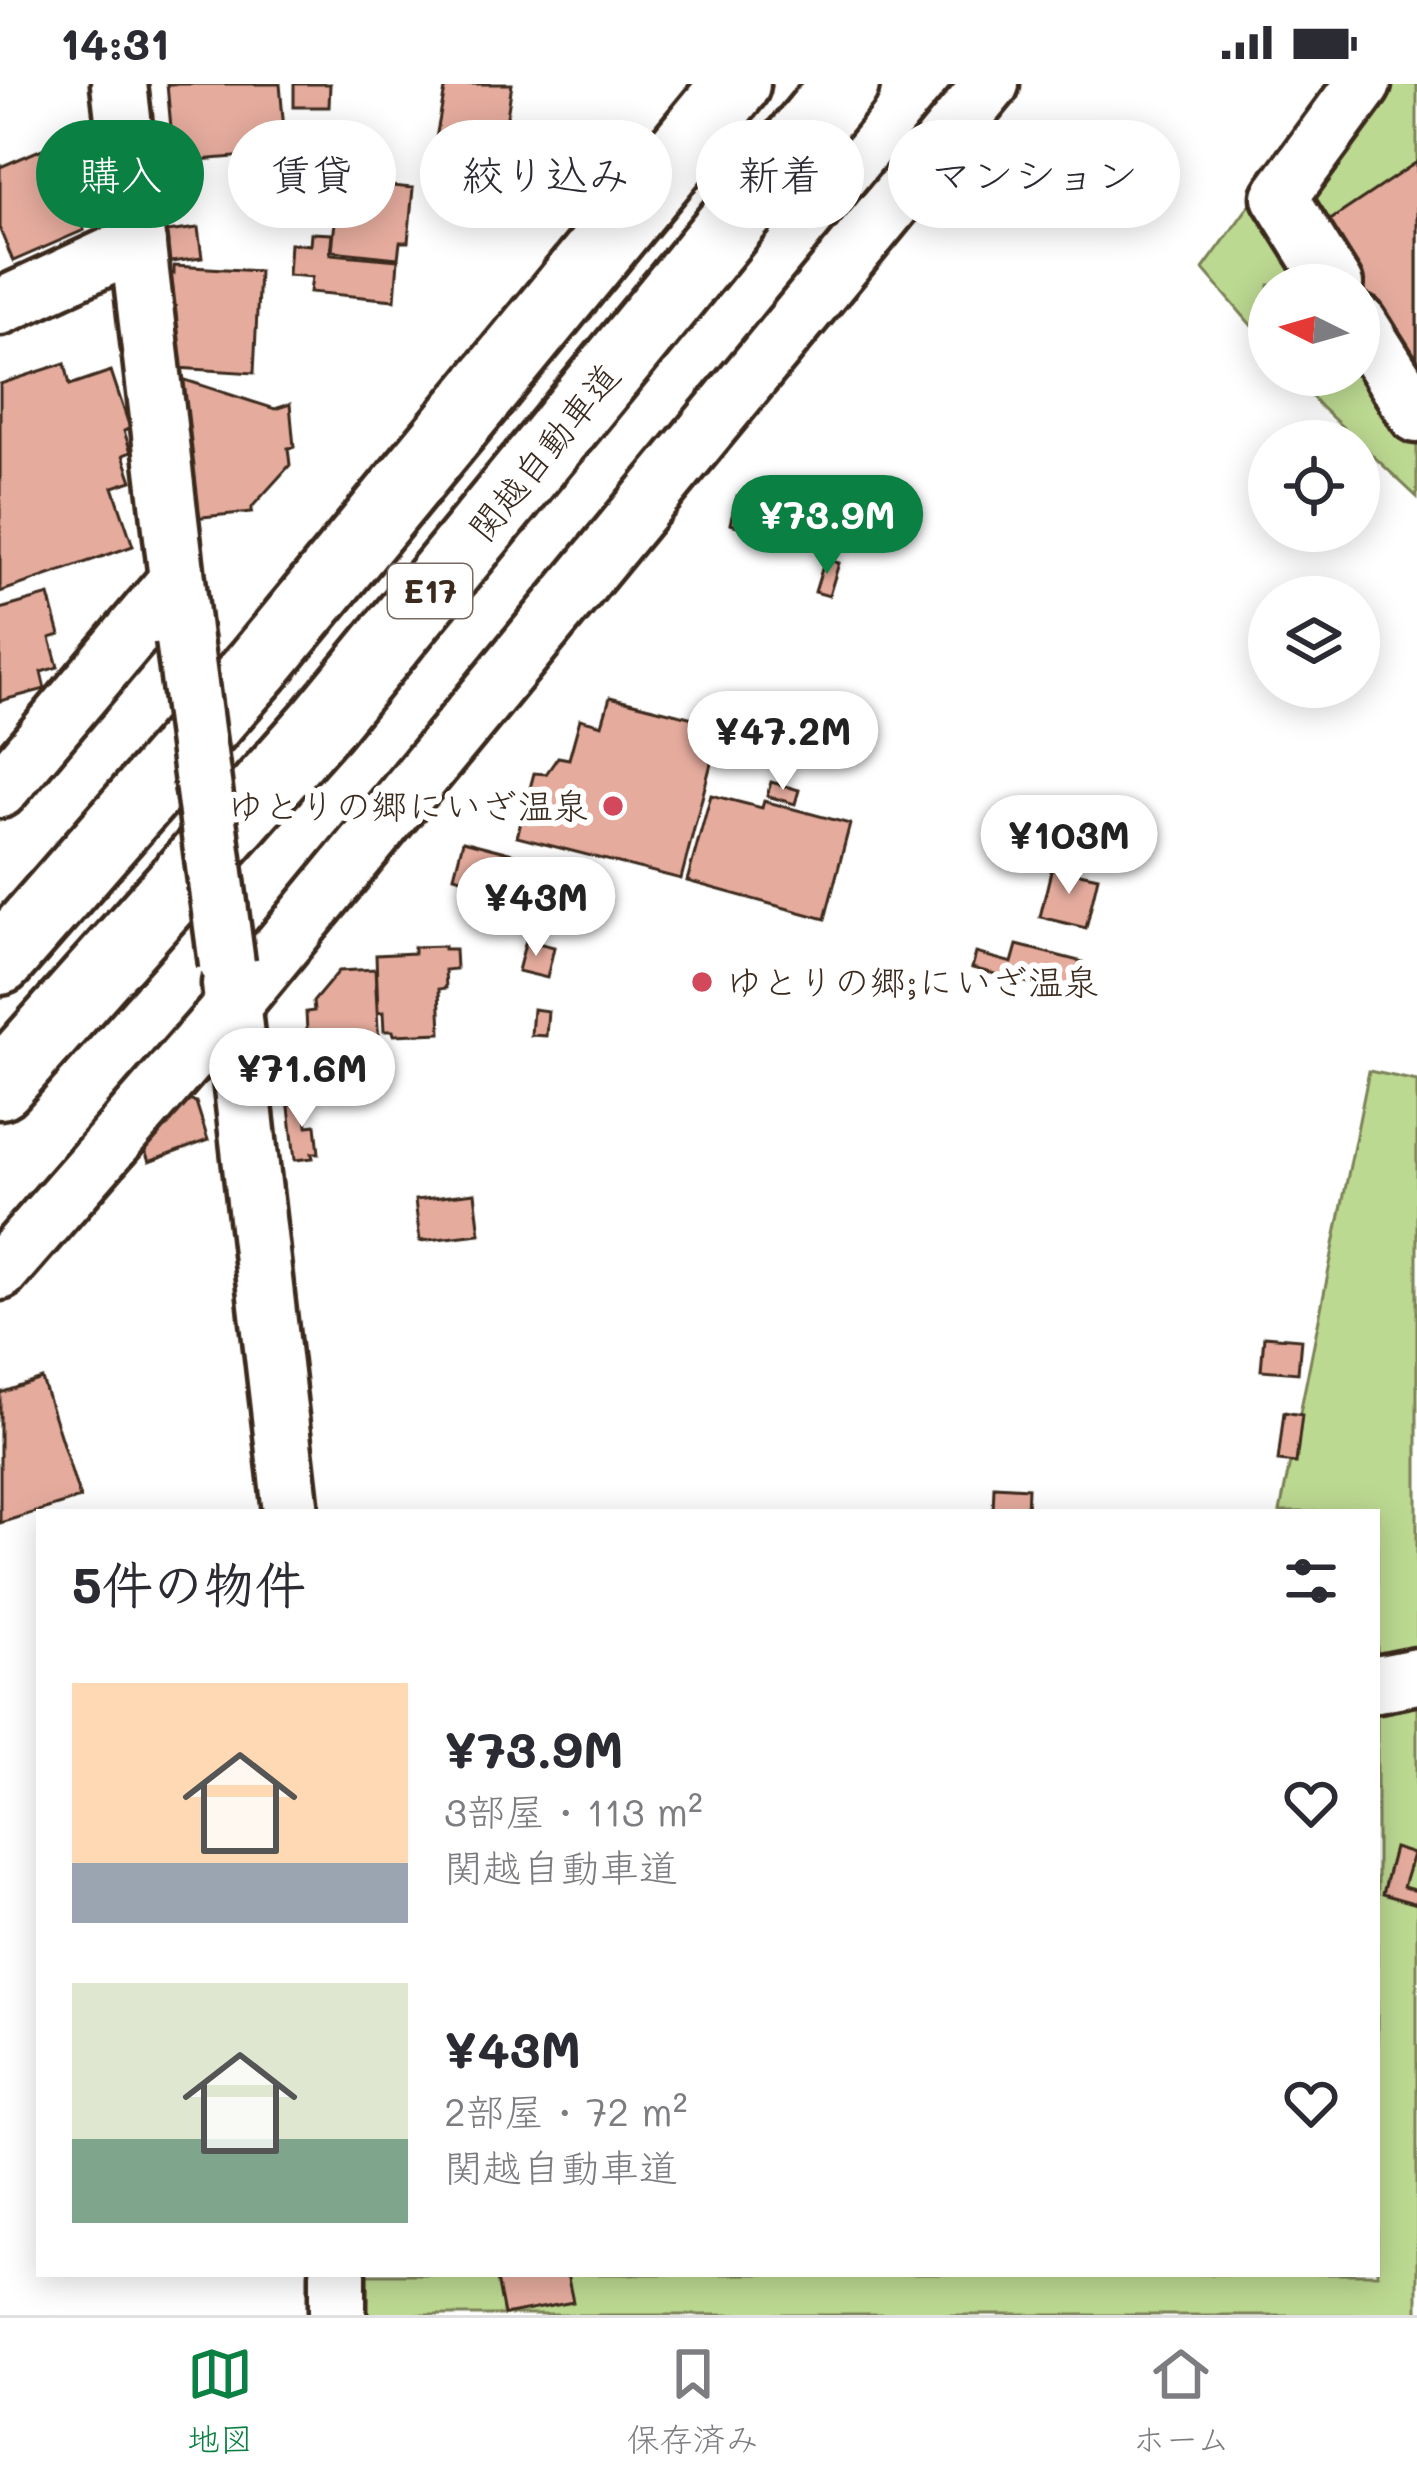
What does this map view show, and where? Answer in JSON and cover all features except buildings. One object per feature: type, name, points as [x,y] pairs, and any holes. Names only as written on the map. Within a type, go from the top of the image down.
[{"type":"highway","name":"E17","points":[[0,961],[258,666],[736,84]]},
{"type":"highway","name":"関越自動車道","points":[[0,1084],[323,722],[845,84]]},
{"type":"street","points":[[119,84],[291,1509]]},
{"type":"street","points":[[0,1271],[230,985],[991,84]]},
{"type":"street","points":[[1322,264],[1280,196],[1363,84]]},
{"type":"street","points":[[0,307],[138,243]]},
{"type":"street","points":[[1380,356],[1417,415]]},
{"type":"street","points":[[0,790],[176,581]]},
{"type":"street","points":[[1380,1683],[1417,1676]]},
{"type":"street","points":[[338,2277],[338,2315]]},
{"type":"green space","points":[[1338,84],[1417,84],[1417,497],[1380,462],[1380,420],[1335,420],[1311,396],[1380,396],[1380,264],[1248,264],[1248,322],[1203,269]]},
{"type":"green space","points":[[1369,1071],[1417,1081],[1417,2315],[349,2315],[348,2277],[1380,2277],[1380,1509],[1281,1509]]},
{"type":"place","name":"ゆとりの郷にいざ温泉","points":[[613,806]]},
{"type":"place","name":"ゆとりの郷;にいざ温泉","points":[[702,982]]}]
